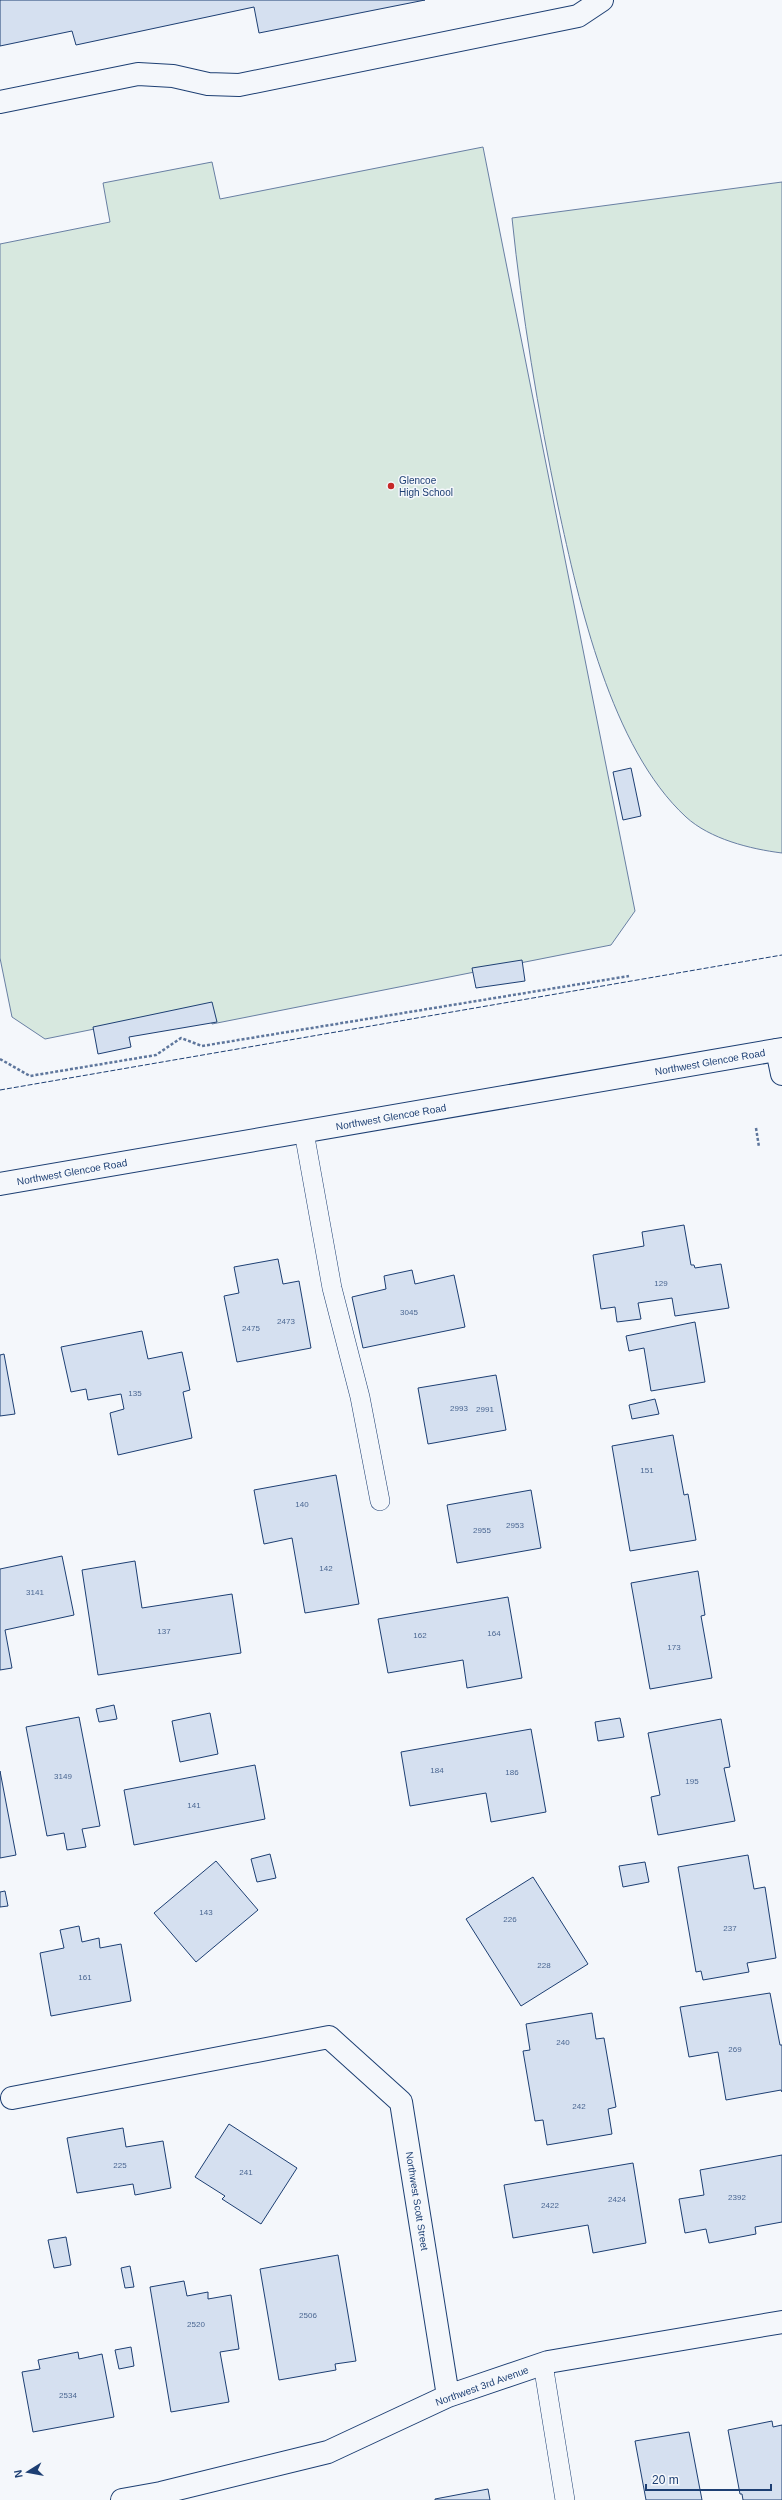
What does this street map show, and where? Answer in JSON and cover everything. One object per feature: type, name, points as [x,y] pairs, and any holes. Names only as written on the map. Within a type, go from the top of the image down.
[{"type":"street","points":[[0,102],[138,74],[173,76],[208,84],[239,85],[578,16],[602,0]]},
{"type":"street","points":[[780,1050],[782,1074]]},
{"type":"street","name":"Northwest Glencoe Road","points":[[0,1184],[780,1050]]},
{"type":"street","name":"Northwest Scott Street","points":[[12,2098],[329,2037],[401,2102],[448,2396]]},
{"type":"street","name":"Northwest 3rd Avenue","points":[[122,2500],[162,2497],[328,2452],[448,2396],[544,2364],[782,2322]]},
{"type":"lane","points":[[304,1132],[332,1288],[360,1397],[380,1501]]},
{"type":"lane","points":[[544,2364],[566,2500]]},
{"type":"path","points":[[0,1059],[30,1076],[156,1055],[181,1038],[202,1046],[629,976]]},
{"type":"path","points":[[756,1128],[759,1147]]},
{"type":"shaded area","points":[[483,147],[635,911],[611,945],[212,1024],[208,1006],[45,1039],[12,1017],[0,958],[0,244],[110,222],[103,183],[212,162],[220,199]]},
{"type":"shaded area","points":[[782,182],[782,853],[757,849],[731,842],[696,825],[686,817],[660,788],[637,753],[618,714],[588,629],[566,544],[531,363],[512,218]]},
{"type":"building","points":[[0,0],[425,0],[259,33],[254,7],[76,45],[72,31],[0,46]]},
{"type":"building","points":[[631,768],[641,816],[623,820],[613,772]]},
{"type":"building","points":[[522,960],[525,981],[476,988],[472,968]]},
{"type":"building","points":[[212,1002],[217,1022],[129,1037],[131,1047],[98,1054],[93,1027]]},
{"type":"building","points":[[684,1225],[691,1265],[694,1265],[695,1268],[721,1264],[729,1308],[675,1316],[672,1298],[638,1303],[641,1319],[617,1322],[615,1307],[601,1309],[593,1255],[644,1246],[642,1232]]},
{"type":"building","points":[[278,1259],[283,1284],[299,1281],[311,1348],[237,1362],[224,1296],[239,1293],[234,1267]]},
{"type":"building","points":[[412,1270],[415,1284],[454,1275],[465,1327],[363,1348],[352,1297],[386,1289],[384,1276]]},
{"type":"building","points":[[695,1322],[705,1382],[651,1391],[644,1348],[629,1351],[626,1336]]},
{"type":"building","points":[[142,1331],[148,1359],[182,1352],[190,1390],[183,1392],[192,1438],[118,1455],[110,1413],[124,1409],[121,1394],[88,1400],[86,1389],[71,1392],[61,1347]]},
{"type":"building","points":[[4,1354],[15,1414],[0,1416],[0,1355]]},
{"type":"building","points":[[496,1375],[506,1430],[428,1444],[418,1388]]},
{"type":"building","points":[[655,1399],[659,1414],[632,1419],[629,1405]]},
{"type":"building","points":[[673,1435],[684,1495],[688,1494],[696,1540],[630,1551],[612,1446]]},
{"type":"building","points":[[336,1475],[359,1604],[305,1613],[292,1538],[264,1544],[254,1490]]},
{"type":"building","points":[[531,1490],[541,1548],[457,1563],[447,1505]]},
{"type":"building","points":[[62,1556],[74,1615],[5,1630],[12,1668],[0,1670],[0,1569]]},
{"type":"building","points":[[135,1561],[142,1608],[232,1594],[241,1653],[98,1675],[82,1570]]},
{"type":"building","points":[[698,1571],[705,1615],[701,1616],[712,1678],[650,1689],[631,1583]]},
{"type":"building","points":[[508,1597],[522,1678],[467,1688],[463,1660],[388,1673],[378,1619]]},
{"type":"building","points":[[114,1705],[117,1719],[99,1722],[96,1709]]},
{"type":"building","points":[[210,1713],[218,1754],[180,1762],[172,1721]]},
{"type":"building","points":[[79,1717],[100,1826],[82,1829],[86,1847],[67,1850],[64,1833],[47,1836],[26,1727]]},
{"type":"building","points":[[620,1718],[624,1737],[598,1741],[595,1722]]},
{"type":"building","points":[[721,1719],[730,1767],[724,1768],[735,1821],[658,1835],[651,1797],[660,1795],[648,1733]]},
{"type":"building","points":[[531,1729],[546,1812],[491,1822],[486,1793],[410,1806],[401,1752]]},
{"type":"building","points":[[255,1765],[265,1819],[134,1845],[124,1790]]},
{"type":"building","points":[[0,1771],[16,1855],[0,1858]]},
{"type":"building","points":[[270,1854],[276,1878],[257,1882],[251,1859]]},
{"type":"building","points":[[748,1855],[754,1889],[765,1887],[776,1958],[747,1963],[749,1972],[703,1980],[701,1971],[696,1972],[678,1867]]},
{"type":"building","points":[[216,1861],[258,1910],[196,1962],[154,1913]]},
{"type":"building","points":[[645,1862],[649,1882],[623,1887],[619,1866]]},
{"type":"building","points":[[533,1877],[588,1964],[521,2006],[466,1919]]},
{"type":"building","points":[[5,1891],[8,1906],[0,1907],[0,1892]]},
{"type":"building","points":[[79,1926],[82,1942],[99,1938],[100,1948],[121,1944],[131,2001],[51,2016],[40,1953],[64,1948],[60,1930]]},
{"type":"building","points":[[770,1993],[780,2045],[782,2045],[782,2092],[781,2090],[726,2100],[718,2052],[689,2057],[680,2007]]},
{"type":"building","points":[[592,2013],[596,2039],[604,2038],[616,2107],[608,2109],[612,2134],[547,2145],[543,2120],[535,2121],[523,2051],[530,2050],[526,2024]]},
{"type":"building","points":[[229,2124],[297,2168],[261,2224],[222,2199],[225,2196],[195,2177]]},
{"type":"building","points":[[123,2128],[126,2147],[163,2141],[171,2188],[135,2195],[133,2184],[77,2193],[67,2138]]},
{"type":"building","points":[[782,2155],[782,2222],[755,2227],[756,2234],[709,2243],[706,2229],[685,2233],[679,2199],[704,2195],[700,2170]]},
{"type":"building","points":[[633,2163],[646,2243],[593,2253],[588,2225],[513,2238],[504,2185]]},
{"type":"building","points":[[66,2237],[71,2265],[54,2268],[48,2240]]},
{"type":"building","points":[[338,2255],[356,2361],[335,2364],[336,2370],[279,2380],[260,2269]]},
{"type":"building","points":[[130,2266],[134,2287],[125,2288],[121,2268]]},
{"type":"building","points":[[184,2281],[187,2296],[208,2292],[208,2299],[231,2295],[239,2349],[220,2352],[229,2402],[171,2412],[150,2287]]},
{"type":"building","points":[[131,2347],[134,2366],[119,2369],[115,2350]]},
{"type":"building","points":[[78,2352],[79,2359],[102,2354],[114,2417],[33,2432],[22,2372],[40,2369],[38,2360]]},
{"type":"building","points":[[772,2421],[773,2427],[782,2425],[782,2500],[743,2500],[742,2494],[740,2494],[728,2430]]},
{"type":"building","points":[[689,2432],[702,2500],[646,2500],[635,2441]]},
{"type":"building","points":[[488,2489],[490,2500],[435,2500],[435,2499]]},
{"type":"fence","points":[[0,1090],[782,955]]},
{"type":"place","name":"Glencoe High School","points":[[391,486]]}]
